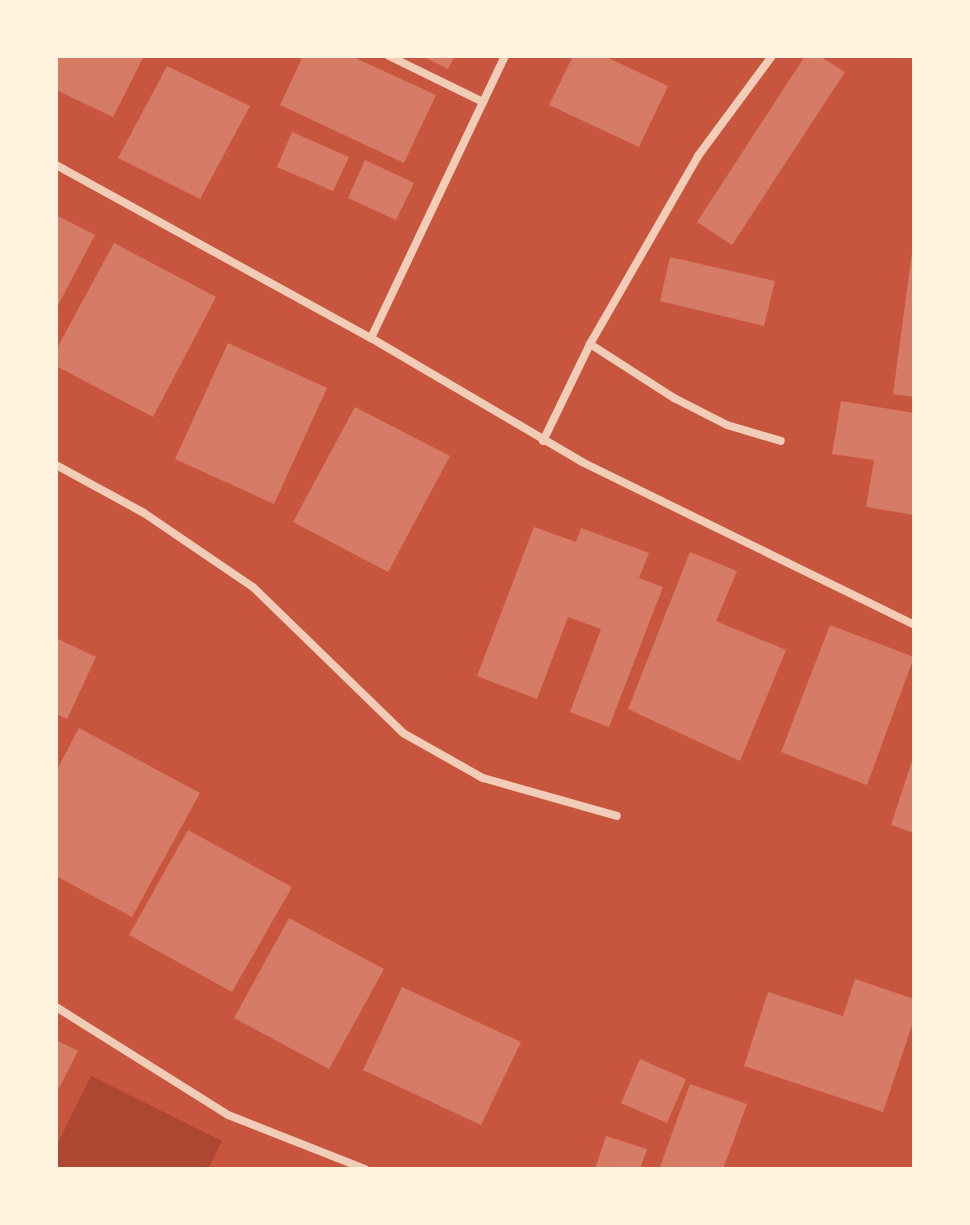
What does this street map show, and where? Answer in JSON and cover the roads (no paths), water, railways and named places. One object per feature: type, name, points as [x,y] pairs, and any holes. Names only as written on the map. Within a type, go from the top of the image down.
[{"type":"street","points":[[389,56],[483,102]]},
{"type":"street","points":[[371,338],[505,56]]},
{"type":"street","points":[[543,441],[590,344],[698,156],[772,56]]},
{"type":"street","points":[[56,165],[371,338],[543,441],[914,625]]},
{"type":"street","points":[[590,344],[688,405],[727,425],[781,441]]},
{"type":"street","points":[[56,465],[144,513],[253,587],[403,733],[483,778],[617,816]]},
{"type":"street","points":[[56,1007],[228,1115],[365,1169]]}]
